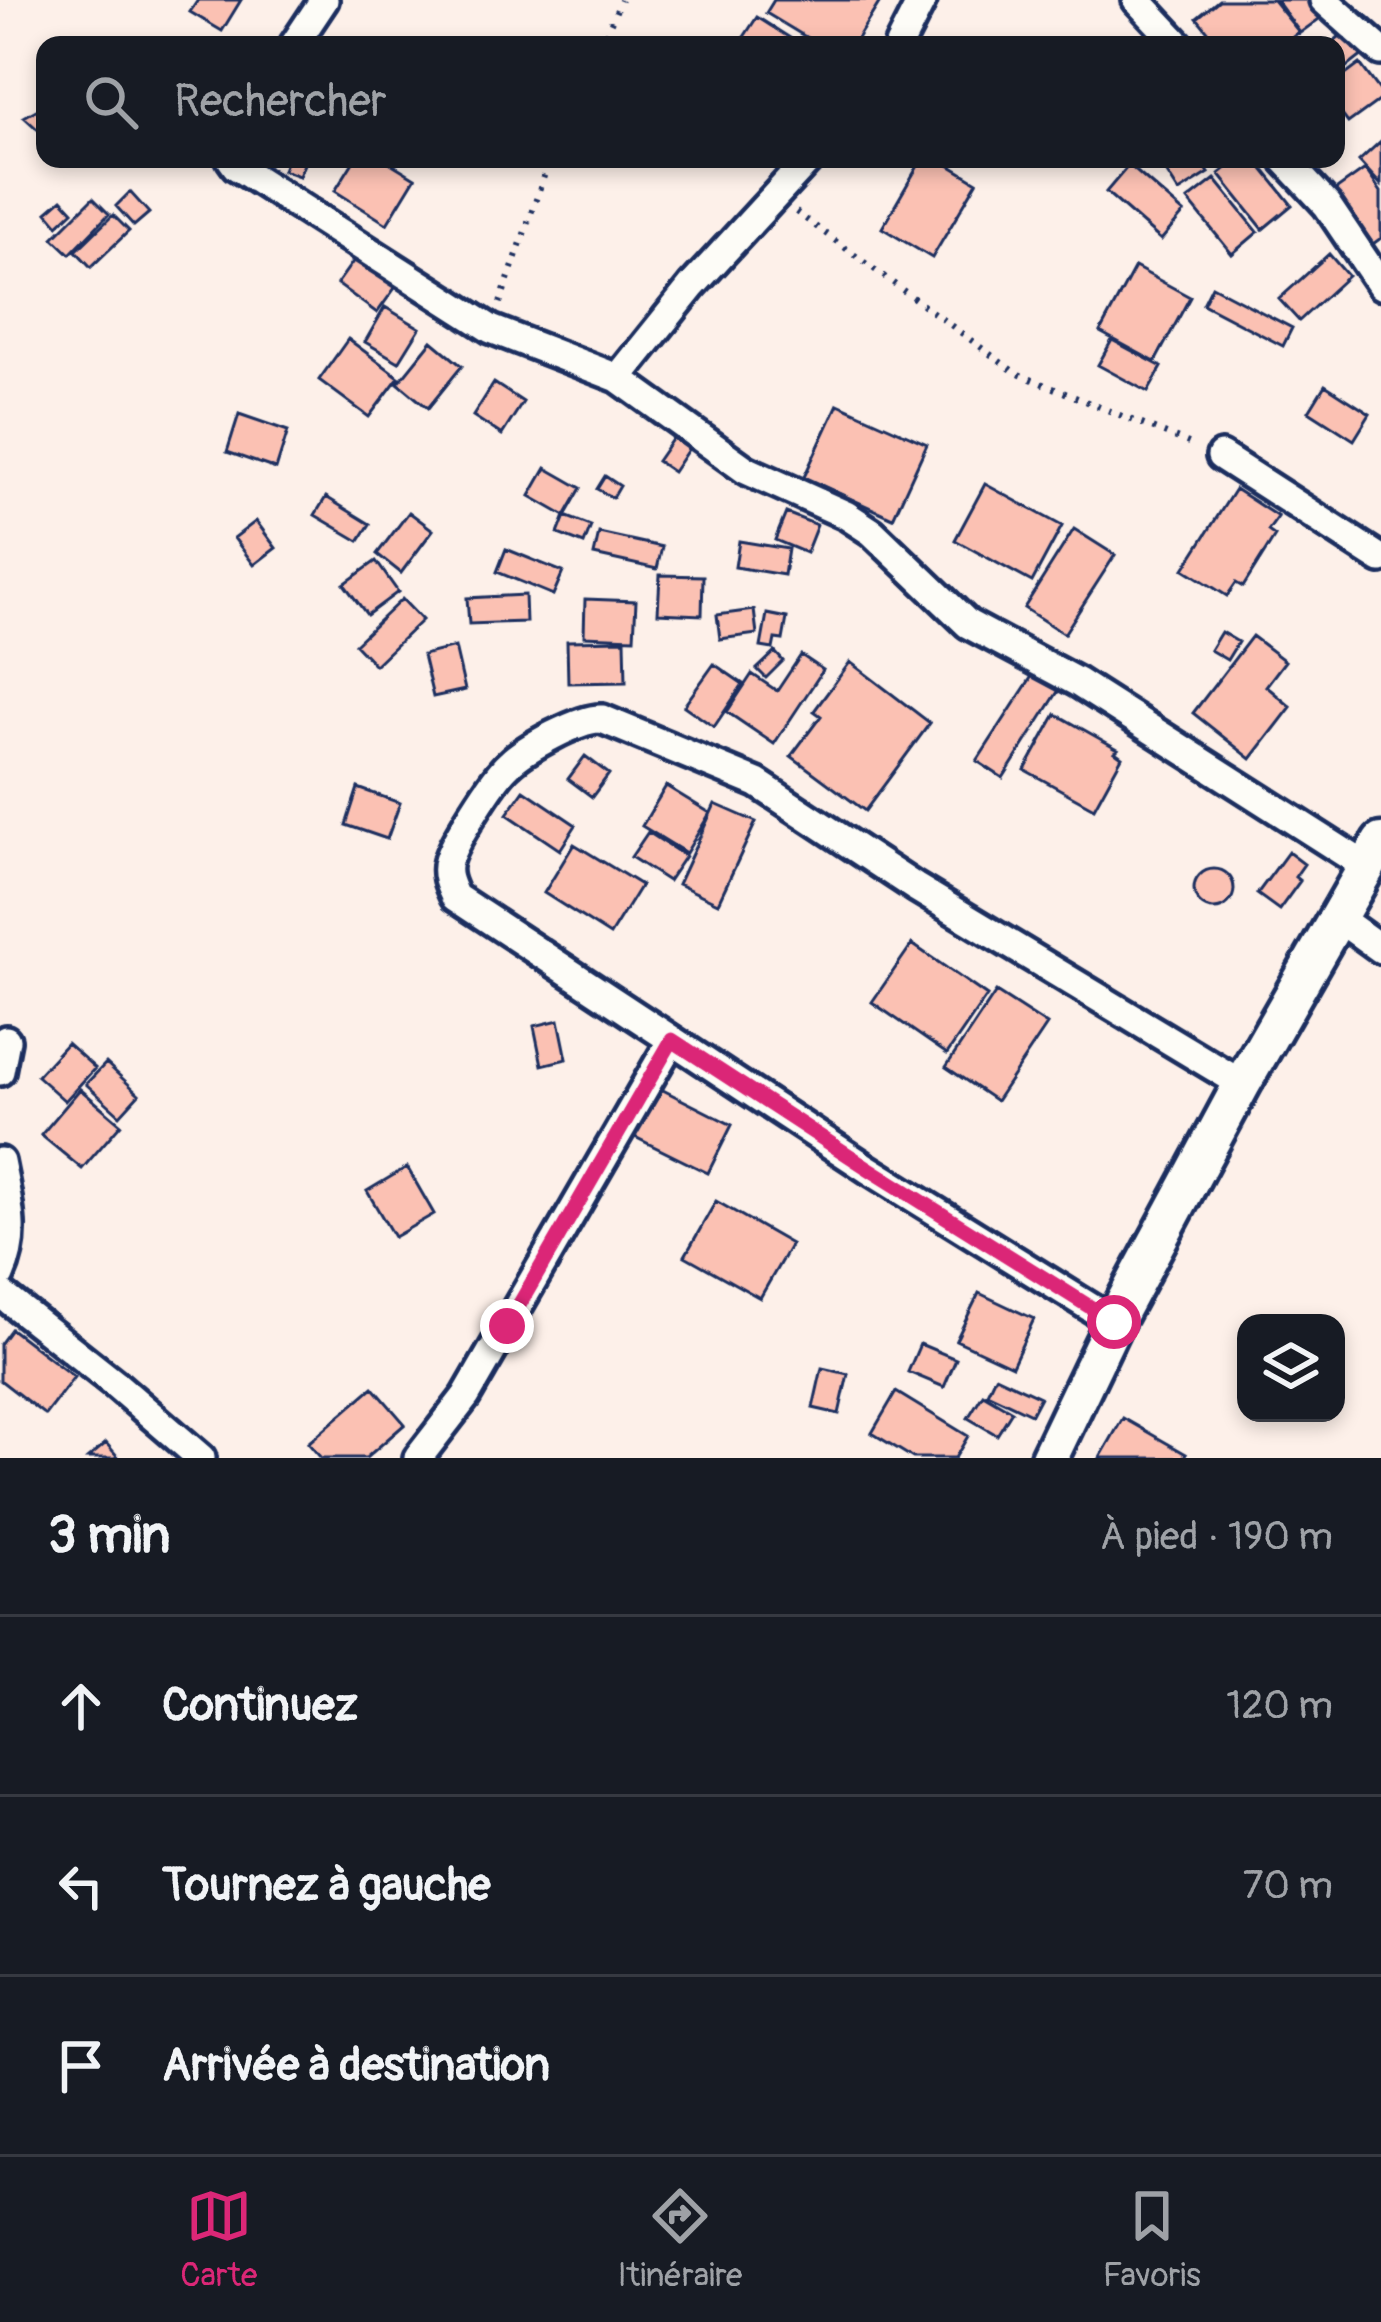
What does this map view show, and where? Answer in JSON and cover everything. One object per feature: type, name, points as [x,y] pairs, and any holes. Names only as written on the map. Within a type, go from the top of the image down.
[{"type":"street","points":[[300,36],[325,0]]},
{"type":"street","points":[[904,36],[922,0]]},
{"type":"street","points":[[1137,0],[1170,36]]},
{"type":"street","points":[[1324,0],[1381,51]]},
{"type":"street","points":[[239,168],[491,329],[618,378],[746,470],[847,515],[872,532],[968,624],[1374,854],[1242,1084],[1114,1322],[1049,1458]]},
{"type":"street","points":[[618,378],[692,286],[801,168]]},
{"type":"street","points":[[1292,168],[1327,206],[1381,285]]},
{"type":"street","points":[[1221,456],[1381,559]]},
{"type":"street","points":[[1114,1322],[868,1168],[454,897],[447,880],[448,860],[495,779],[512,760],[590,718],[701,757],[757,783],[915,887],[1242,1084]]},
{"type":"street","points":[[1338,918],[1381,949]]},
{"type":"street","points":[[0,1071],[6,1040]]},
{"type":"street","points":[[418,1458],[466,1396],[672,1040]]},
{"type":"street","points":[[0,1162],[12,1227],[11,1249],[0,1275]]},
{"type":"street","points":[[0,1293],[201,1458]]},
{"type":"path","points":[[605,36],[621,0]]},
{"type":"path","points":[[491,329],[547,168]]},
{"type":"path","points":[[776,194],[812,226],[1016,374],[1221,456]]},
{"type":"building","points":[[198,0],[241,0],[222,31],[190,12]]},
{"type":"building","points":[[774,0],[881,0],[859,36],[804,36],[766,13]]},
{"type":"building","points":[[1219,0],[1273,0],[1299,32],[1294,36],[1212,36],[1197,18]]},
{"type":"building","points":[[1276,0],[1310,0],[1322,17],[1300,33]]},
{"type":"building","points":[[757,17],[787,36],[745,36]]},
{"type":"building","points":[[1350,28],[1368,51],[1345,69],[1345,36],[1340,36]]},
{"type":"building","points":[[1360,64],[1381,92],[1381,99],[1348,123],[1345,119],[1345,75]]},
{"type":"building","points":[[36,110],[36,128],[24,117]]},
{"type":"building","points":[[1381,141],[1381,185],[1359,161]]},
{"type":"building","points":[[284,168],[302,168],[299,176]]},
{"type":"building","points":[[349,168],[399,168],[415,178],[387,224],[335,191]]},
{"type":"building","points":[[917,168],[954,168],[977,182],[932,258],[882,228]]},
{"type":"building","points":[[1126,168],[1132,168],[1184,213],[1161,240],[1106,192]]},
{"type":"building","points":[[1164,168],[1206,168],[1209,173],[1179,192]]},
{"type":"building","points":[[1227,168],[1262,168],[1292,205],[1263,229],[1219,174]]},
{"type":"building","points":[[1365,169],[1381,192],[1381,238],[1373,244],[1334,191]]},
{"type":"building","points":[[1215,179],[1258,232],[1232,254],[1188,200]]},
{"type":"building","points":[[130,192],[149,213],[134,226],[116,206]]},
{"type":"building","points":[[93,198],[109,214],[70,254],[53,238]]},
{"type":"building","points":[[62,199],[73,211],[58,225],[47,212]]},
{"type":"building","points":[[113,215],[129,231],[91,267],[76,251]]},
{"type":"building","points":[[1329,254],[1348,276],[1299,321],[1279,299]]},
{"type":"building","points":[[357,256],[397,285],[377,313],[337,284]]},
{"type":"building","points":[[1135,267],[1190,297],[1155,362],[1100,332]]},
{"type":"building","points":[[1212,286],[1292,328],[1283,346],[1203,304]]},
{"type":"building","points":[[385,307],[420,328],[399,362],[365,342]]},
{"type":"building","points":[[348,339],[399,377],[369,417],[319,380]]},
{"type":"building","points":[[1112,340],[1162,367],[1148,392],[1098,365]]},
{"type":"building","points":[[432,341],[462,366],[428,408],[398,383]]},
{"type":"building","points":[[494,383],[523,402],[502,435],[473,416]]},
{"type":"building","points":[[1325,385],[1370,414],[1354,440],[1309,411]]},
{"type":"building","points":[[838,404],[927,444],[893,518],[804,477]]},
{"type":"building","points":[[239,414],[288,431],[276,469],[227,452]]},
{"type":"building","points":[[673,438],[689,448],[673,472],[657,461]]},
{"type":"building","points":[[546,468],[581,488],[565,516],[530,496]]},
{"type":"building","points":[[605,476],[620,486],[613,498],[597,489]]},
{"type":"building","points":[[985,484],[1062,526],[1032,582],[955,540]]},
{"type":"building","points":[[1235,489],[1278,517],[1268,531],[1275,536],[1243,587],[1236,583],[1227,596],[1184,569]]},
{"type":"building","points":[[326,497],[370,524],[359,541],[315,515]]},
{"type":"building","points":[[409,512],[433,530],[401,573],[377,554]]},
{"type":"building","points":[[786,513],[817,525],[806,553],[775,540]]},
{"type":"building","points":[[565,516],[591,526],[584,544],[558,534]]},
{"type":"building","points":[[256,521],[276,548],[254,565],[234,538]]},
{"type":"building","points":[[1074,529],[1115,555],[1064,634],[1024,608]]},
{"type":"building","points":[[599,533],[662,547],[657,569],[594,555]]},
{"type":"building","points":[[739,541],[788,549],[784,575],[735,567]]},
{"type":"building","points":[[506,549],[563,572],[553,595],[497,572]]},
{"type":"building","points":[[376,561],[398,592],[367,615],[344,584]]},
{"type":"building","points":[[660,575],[703,576],[702,615],[658,613]]},
{"type":"building","points":[[525,595],[526,622],[469,624],[467,598]]},
{"type":"building","points":[[402,599],[422,620],[375,665],[355,644]]},
{"type":"building","points":[[585,599],[636,601],[634,638],[584,636]]},
{"type":"building","points":[[754,610],[757,634],[720,639],[717,615]]},
{"type":"building","points":[[767,614],[787,618],[783,640],[775,639],[773,649],[761,647]]},
{"type":"building","points":[[1221,632],[1238,642],[1227,660],[1210,650]]},
{"type":"building","points":[[1252,636],[1285,661],[1266,686],[1291,707],[1251,759],[1193,713]]},
{"type":"building","points":[[625,640],[626,682],[568,683],[567,641]]},
{"type":"building","points":[[455,647],[465,690],[433,697],[423,655]]},
{"type":"building","points":[[775,652],[783,661],[766,678],[757,669]]},
{"type":"building","points":[[801,655],[823,670],[774,744],[727,712],[752,674],[777,691]]},
{"type":"building","points":[[850,662],[930,723],[865,811],[791,756],[821,716],[814,711]]},
{"type":"building","points":[[714,664],[743,684],[714,727],[684,706]]},
{"type":"building","points":[[1036,670],[1061,687],[1003,778],[977,761]]},
{"type":"building","points":[[1056,714],[1118,749],[1115,752],[1122,757],[1094,808],[1025,770]]},
{"type":"building","points":[[585,756],[609,774],[592,797],[568,779]]},
{"type":"building","points":[[666,786],[710,813],[686,853],[642,826]]},
{"type":"building","points":[[358,788],[400,803],[387,839],[346,825]]},
{"type":"building","points":[[524,790],[576,825],[560,850],[507,814]]},
{"type":"building","points":[[715,804],[756,822],[718,903],[678,884]]},
{"type":"building","points":[[648,832],[685,856],[668,881],[631,857]]},
{"type":"building","points":[[574,844],[641,885],[610,935],[544,893]]},
{"type":"building","points":[[1288,852],[1304,864],[1295,877],[1300,881],[1279,910],[1257,894]]},
{"type":"building","points":[[1214,869],[1228,875],[1234,889],[1228,903],[1214,909],[1200,903],[1194,889],[1200,875]]},
{"type":"building","points":[[912,944],[987,996],[947,1054],[872,1002]]},
{"type":"building","points":[[996,992],[1047,1025],[996,1101],[946,1067]]},
{"type":"building","points":[[559,1020],[567,1059],[542,1065],[534,1026]]},
{"type":"building","points":[[67,1043],[95,1068],[65,1101],[37,1076]]},
{"type":"building","points":[[106,1063],[139,1094],[120,1115],[86,1084]]},
{"type":"building","points":[[651,1084],[732,1125],[708,1173],[627,1133]]},
{"type":"building","points":[[80,1089],[121,1124],[82,1169],[41,1135]]},
{"type":"building","points":[[407,1167],[434,1214],[394,1237],[367,1191]]},
{"type":"building","points":[[716,1201],[791,1244],[760,1298],[685,1256]]},
{"type":"building","points":[[979,1293],[1034,1319],[1012,1366],[956,1340]]},
{"type":"building","points":[[11,1329],[74,1377],[45,1415],[0,1380],[0,1344]]},
{"type":"building","points":[[920,1344],[956,1359],[944,1387],[908,1372]]},
{"type":"building","points":[[822,1368],[848,1374],[839,1414],[813,1408]]},
{"type":"building","points":[[995,1376],[1040,1397],[1031,1414],[987,1393]]},
{"type":"building","points":[[373,1387],[405,1424],[366,1458],[321,1458],[308,1443]]},
{"type":"building","points":[[896,1392],[968,1436],[955,1458],[913,1458],[872,1433]]},
{"type":"building","points":[[983,1394],[1012,1411],[997,1435],[968,1418]]},
{"type":"building","points":[[1123,1418],[1186,1454],[1183,1458],[1100,1458]]},
{"type":"building","points":[[106,1443],[119,1458],[88,1458]]},
{"type":"route","points":[[507,1326],[672,1040],[1114,1322]]}]
